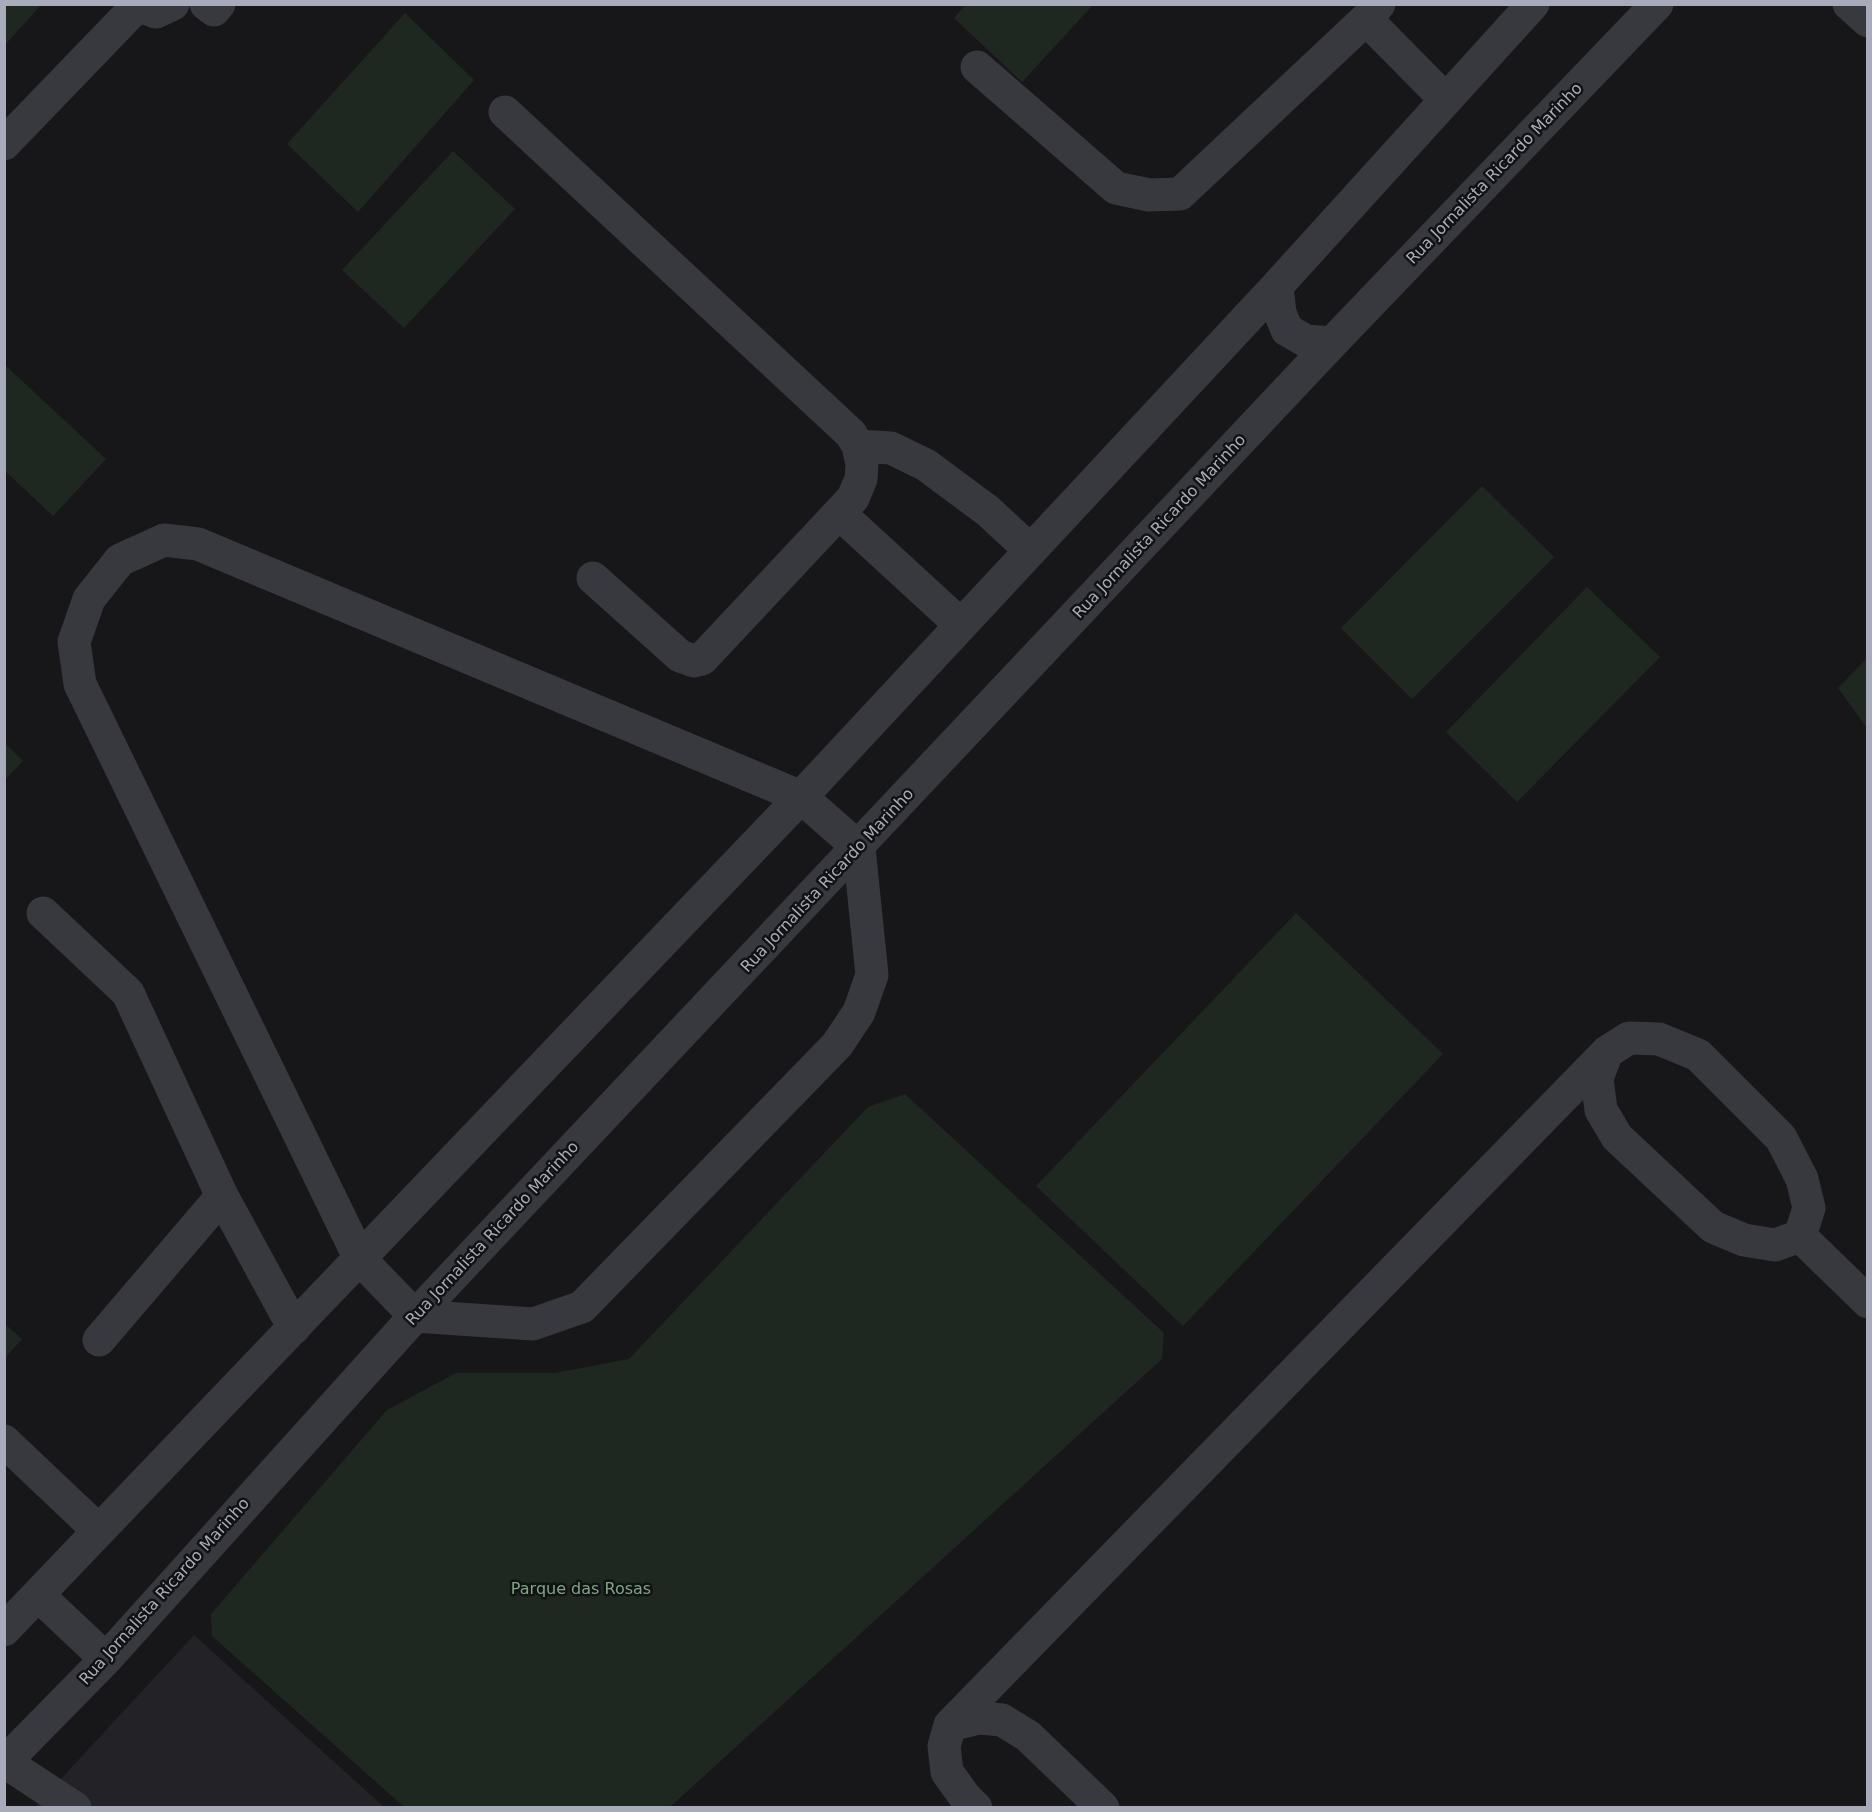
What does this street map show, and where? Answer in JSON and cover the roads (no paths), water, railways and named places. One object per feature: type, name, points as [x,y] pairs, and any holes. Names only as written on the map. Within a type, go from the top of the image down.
[{"type":"street","points":[[4,144],[136,5],[156,12],[173,4]]},
{"type":"street","points":[[206,4],[214,10],[219,4]]},
{"type":"street","points":[[4,1630],[801,797],[1277,286],[1533,4]]},
{"type":"street","name":"Rua Jornalista Ricardo Marinho","points":[[5,1763],[106,1659],[416,1316],[1332,344],[1657,4]]},
{"type":"street","points":[[1849,4],[1867,21]]},
{"type":"street","points":[[1866,4],[1867,21]]},
{"type":"street","points":[[977,66],[1116,188],[1149,195],[1180,194],[1372,12],[1446,100]]},
{"type":"street","points":[[505,112],[837,420],[851,434],[858,446],[862,465],[861,479],[853,498],[707,655],[694,661],[680,656],[593,578]]},
{"type":"street","points":[[1277,286],[1280,313],[1287,330],[1306,341],[1332,344]]},
{"type":"street","points":[[858,446],[891,448],[926,465],[988,511],[1030,550]]},
{"type":"street","points":[[839,513],[961,625]]},
{"type":"street","points":[[164,540],[198,544],[801,797],[859,848],[872,975],[859,1012],[837,1045],[582,1307],[533,1324],[416,1316],[360,1259],[80,684],[74,642],[89,599],[120,560],[164,540]]},
{"type":"street","points":[[44,913],[128,993],[222,1196],[294,1328]]},
{"type":"street","points":[[976,1808],[947,1772],[944,1746],[950,1725],[1607,1052],[1629,1038],[1659,1038],[1698,1055],[1781,1138],[1802,1179],[1809,1208],[1800,1236]]},
{"type":"street","points":[[1607,1052],[1597,1078],[1601,1110],[1617,1137],[1713,1227],[1744,1240],[1775,1245],[1800,1236]]},
{"type":"street","points":[[99,1340],[222,1196]]},
{"type":"street","points":[[1800,1236],[1868,1302]]},
{"type":"street","points":[[4,1441],[99,1531]]},
{"type":"street","points":[[38,1595],[106,1659]]},
{"type":"street","points":[[950,1725],[979,1718],[1002,1720],[1028,1736],[1103,1808]]},
{"type":"street","points":[[5,1763],[75,1808]]},
{"type":"park label","name":"Parque das Rosas","points":[[581,1590]]}]
